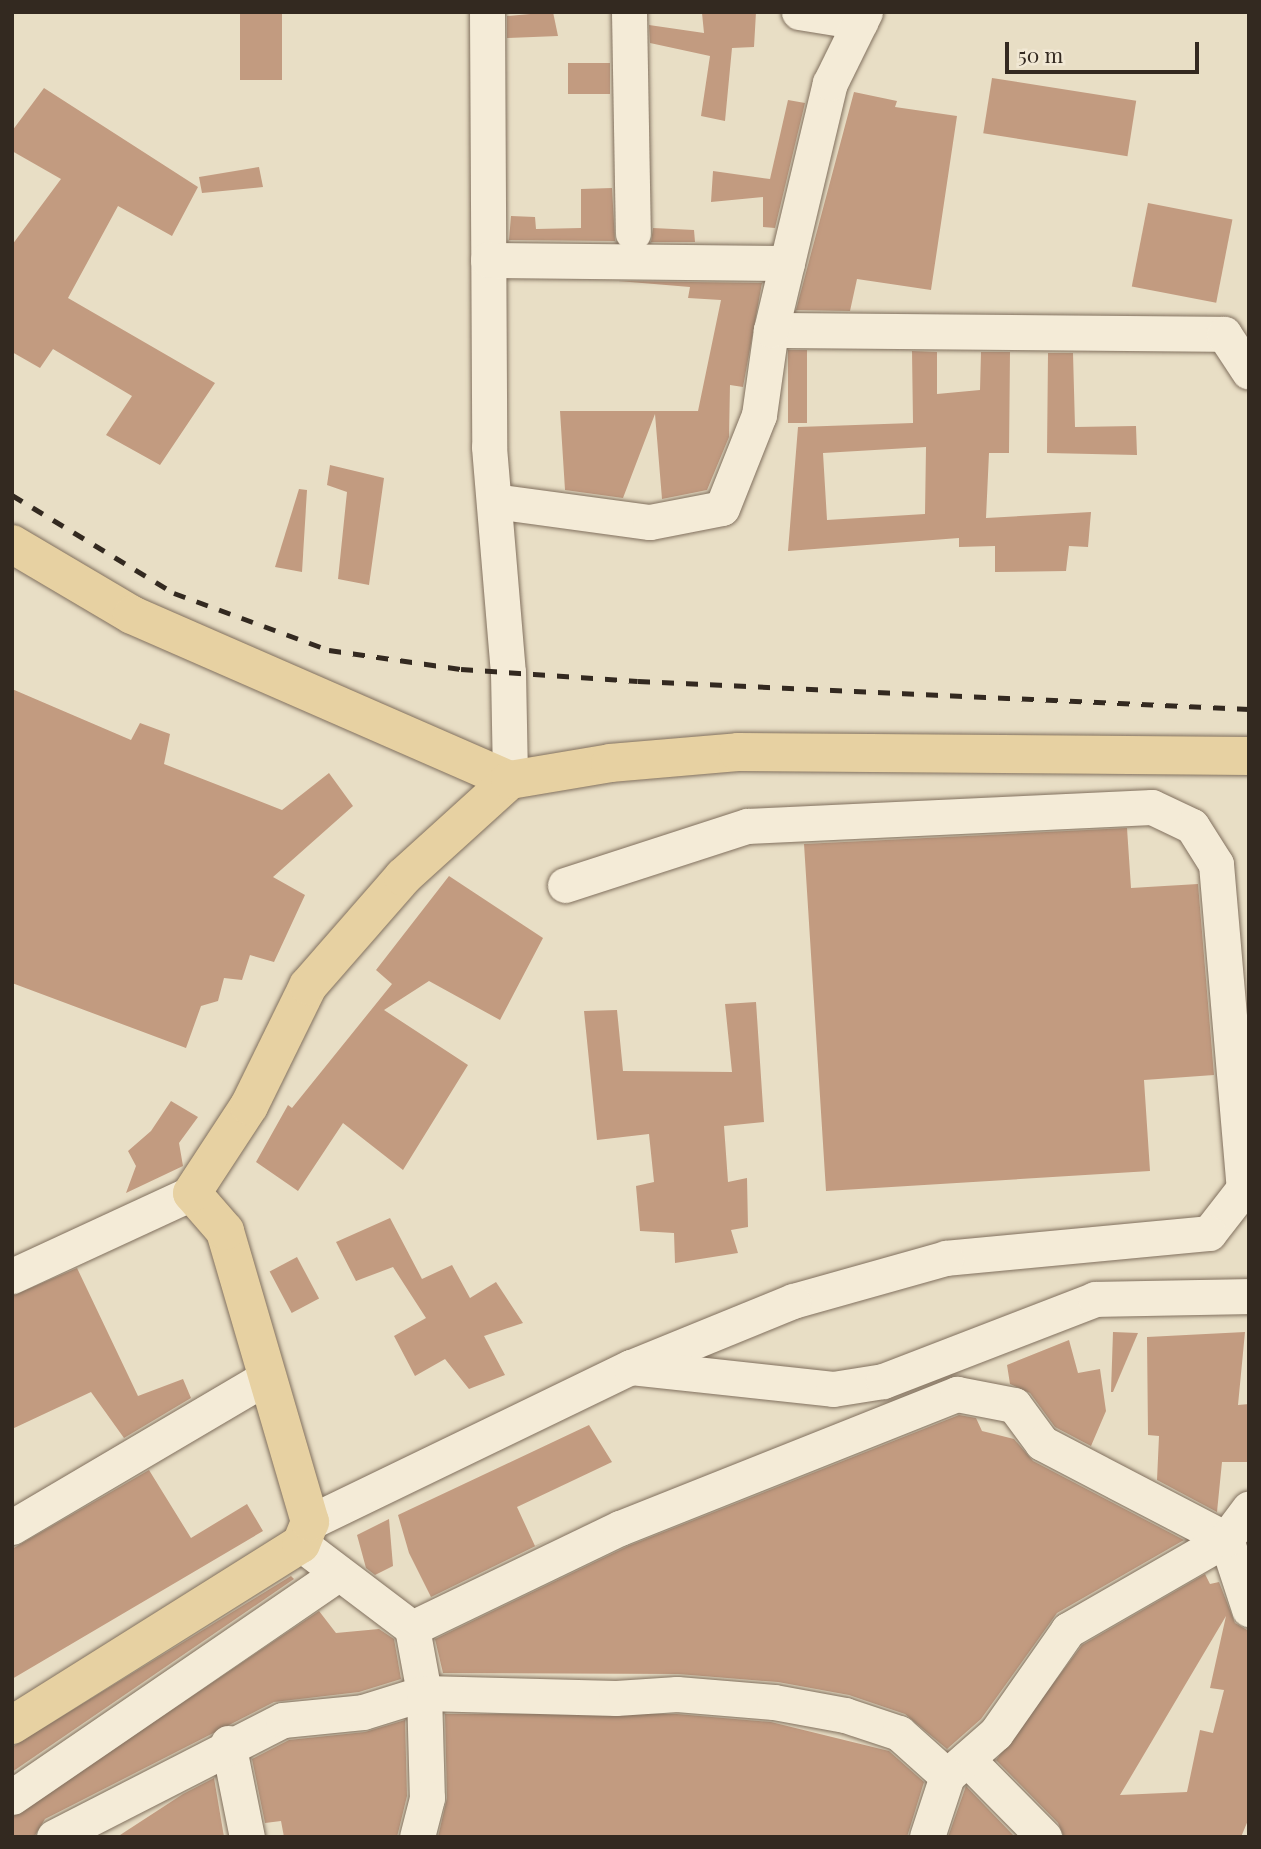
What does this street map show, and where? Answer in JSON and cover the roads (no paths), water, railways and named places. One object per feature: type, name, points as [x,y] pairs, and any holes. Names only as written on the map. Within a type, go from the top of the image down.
[{"type":"main road","points":[[12,544],[132,615],[510,780]]},
{"type":"main road","points":[[12,1725],[305,1533],[268,1376],[225,1231],[192,1193],[249,1106],[308,986],[403,877],[510,780],[610,763],[738,752],[1249,757]]},
{"type":"street","points":[[487,12],[488,260],[494,501],[510,780]]},
{"type":"street","points":[[629,12],[633,233]]},
{"type":"street","points":[[494,501],[650,522],[722,508],[759,415],[771,330],[830,83],[862,17],[799,12]]},
{"type":"street","points":[[488,260],[787,262]]},
{"type":"street","points":[[771,330],[1224,334],[1249,372]]},
{"type":"street","points":[[417,1837],[427,1798],[424,1693],[412,1628],[339,1573],[305,1533],[631,1367],[793,1301],[946,1258],[1209,1233],[1244,1188],[1216,864],[1192,826],[1152,807],[747,827],[565,886]]},
{"type":"street","points":[[12,1276],[192,1193]]},
{"type":"street","points":[[631,1367],[833,1389],[883,1381],[1095,1299],[1249,1296]]},
{"type":"street","points":[[12,1527],[268,1376]]},
{"type":"street","points":[[412,1628],[620,1528],[957,1394],[1014,1405],[1042,1443],[1226,1539],[1249,1609]]},
{"type":"street","points":[[927,1837],[957,1768],[996,1732],[1068,1630],[1226,1539],[1249,1509]]},
{"type":"street","points":[[12,1797],[339,1573]]},
{"type":"street","points":[[54,1837],[228,1744],[283,1720],[363,1712],[424,1693],[616,1699],[677,1694],[774,1702],[845,1715],[899,1733],[957,1768],[1044,1837]]},
{"type":"street","points":[[228,1744],[247,1837]]},
{"type":"railway","points":[[12,495],[174,593],[329,650],[461,669],[638,681],[1249,709]]}]
